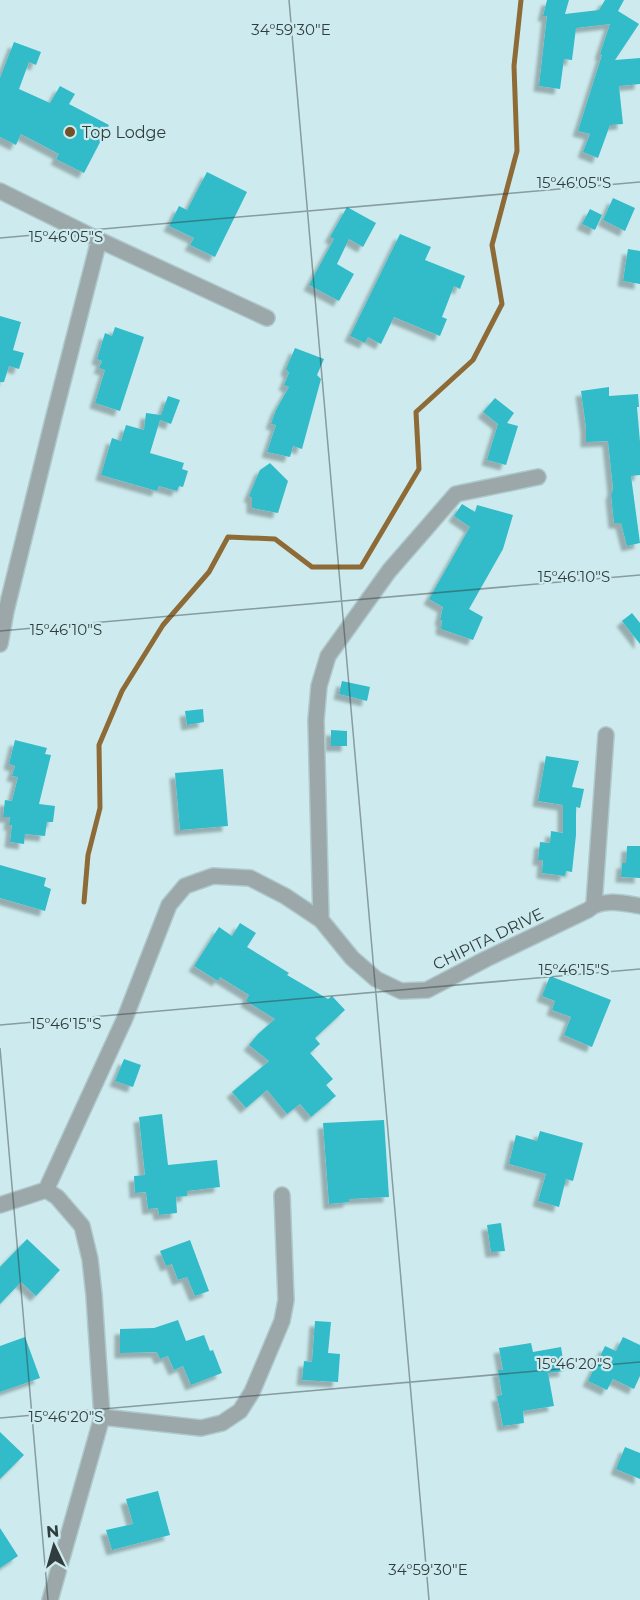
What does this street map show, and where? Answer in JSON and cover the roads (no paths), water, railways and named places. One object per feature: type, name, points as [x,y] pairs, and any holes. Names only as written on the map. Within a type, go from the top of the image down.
[{"type":"street","points":[[0,191],[267,318]]},
{"type":"street","points":[[0,644],[47,442],[99,240]]},
{"type":"street","points":[[321,920],[316,720],[319,686],[328,656],[389,571],[456,494],[538,477]]},
{"type":"street","points":[[594,904],[606,735]]},
{"type":"street","name":"CHIPITA DRIVE","points":[[46,1190],[125,1017],[169,905],[185,886],[213,876],[250,878],[285,896],[321,920],[352,958],[376,979],[401,991],[427,990],[588,910],[594,904],[615,902],[640,906]]},
{"type":"street","points":[[0,1205],[46,1190],[57,1197],[82,1226],[90,1259],[102,1417],[50,1600]]},
{"type":"street","points":[[102,1417],[201,1428],[222,1424],[240,1411],[252,1392],[282,1321],[286,1300],[282,1195]]},
{"type":"waterway","points":[[84,902],[88,855],[100,808],[99,745],[122,691],[163,625],[209,572],[228,537],[275,539],[312,567],[361,567],[419,469],[416,412],[473,360],[502,304],[492,245],[517,151],[514,66],[521,0]]},
{"type":"place","name":"Top Lodge","points":[[70,132]]}]
